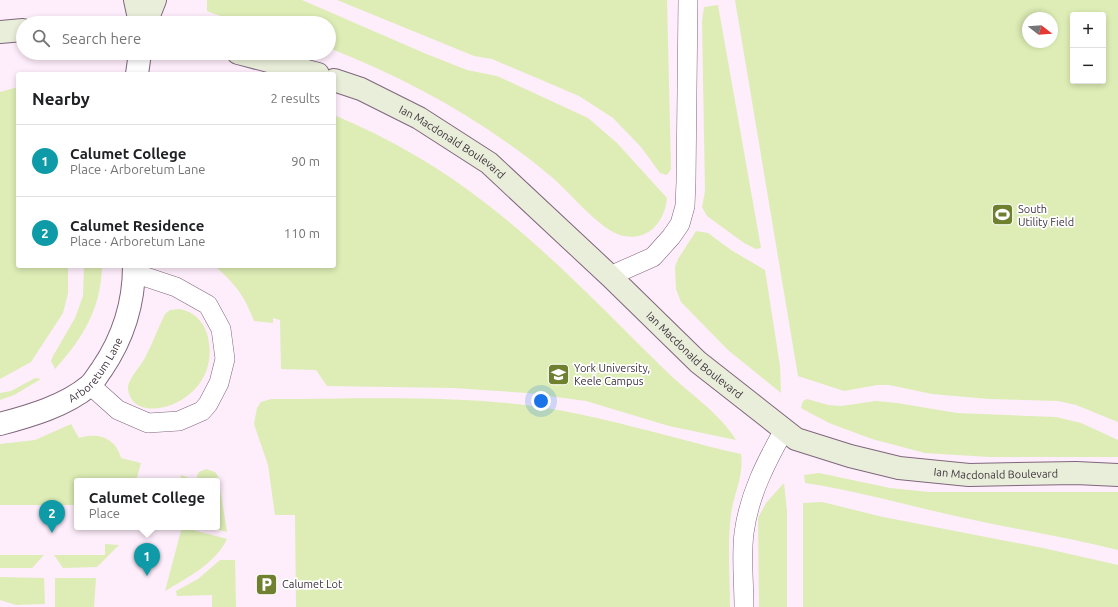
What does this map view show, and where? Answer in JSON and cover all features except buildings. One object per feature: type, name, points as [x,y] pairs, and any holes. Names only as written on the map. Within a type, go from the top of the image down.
[{"type":"street","points":[[135,0],[138,16]]},
{"type":"street","points":[[149,16],[155,0]]},
{"type":"street","points":[[0,32],[16,31]]},
{"type":"street","points":[[137,72],[139,60]]},
{"type":"street","points":[[265,60],[310,72]]},
{"type":"street","name":"Ian Macdonald Boulevard","points":[[336,81],[361,89],[419,118],[489,163],[610,276],[698,362],[796,439],[850,456],[898,468],[969,475],[1076,473],[1118,475]]},
{"type":"street","name":"Arboretum Lane","points":[[0,424],[29,416],[67,400],[90,385],[114,351],[129,315],[134,269]]},
{"type":"lane","points":[[610,276],[653,257],[672,237],[682,218],[685,206],[686,182],[688,0]]},
{"type":"lane","points":[[90,385],[118,410],[148,423],[179,421],[202,411],[208,404],[219,383],[225,359],[221,329],[208,305],[176,288],[134,269]]},
{"type":"lane","points":[[744,607],[744,534],[749,507],[766,462],[784,430]]},
{"type":"green space","points":[[207,0],[302,0],[467,70],[497,76],[588,118],[617,143],[667,198],[663,214],[654,228],[641,235],[633,237],[624,236],[607,228],[597,221],[554,179],[528,158],[475,121],[418,88],[336,51],[336,16],[222,16],[207,11]]},
{"type":"green space","points":[[337,0],[667,0],[671,169],[667,175],[660,173],[641,147],[613,118],[579,96],[492,59],[474,56]]},
{"type":"green space","points":[[735,0],[1118,0],[1118,422],[1076,405],[1058,401],[989,399],[932,394],[889,385],[877,385],[844,391],[798,376]]},
{"type":"green space","points":[[718,5],[761,248],[756,249],[744,243],[707,216],[702,207],[705,191],[702,21],[704,7]]},
{"type":"green space","points":[[16,88],[16,268],[68,268],[68,293],[63,313],[31,362],[0,379],[0,92]]},
{"type":"green space","points":[[336,116],[395,144],[433,166],[488,205],[557,264],[674,378],[721,420],[736,440],[669,426],[586,401],[527,393],[453,388],[327,386],[316,370],[281,369],[280,320],[273,318],[273,323],[254,321],[243,297],[229,279],[217,268],[336,268]]},
{"type":"green space","points":[[696,231],[708,233],[731,250],[765,270],[780,366],[781,393],[728,350],[681,302],[676,289],[675,267],[678,259]]},
{"type":"green space","points":[[84,268],[102,268],[98,296],[89,322],[74,346],[55,369],[51,361],[75,318],[83,296]]},
{"type":"green space","points":[[180,309],[194,315],[203,325],[207,334],[209,358],[203,378],[191,393],[175,403],[159,408],[144,407],[133,400],[128,387],[129,384],[146,356],[165,314],[170,310]]},
{"type":"green space","points":[[35,378],[41,379],[14,395],[0,400],[0,393],[11,391]]},
{"type":"green space","points":[[271,399],[430,399],[525,405],[607,420],[741,454],[741,470],[732,506],[730,526],[730,607],[296,607],[295,515],[275,515],[268,465],[254,424],[257,408],[261,402]]},
{"type":"green space","points":[[807,399],[828,405],[841,406],[876,401],[957,413],[1056,417],[1081,423],[1118,440],[1118,457],[989,457],[925,453],[872,439],[829,423],[801,408],[803,401]]},
{"type":"green space","points":[[71,424],[79,438],[86,436],[99,436],[105,438],[111,441],[119,451],[121,458],[141,463],[137,478],[74,478],[74,505],[0,505],[0,444],[35,440]]},
{"type":"green space","points":[[206,469],[215,472],[218,478],[196,478],[199,472]]},
{"type":"green space","points":[[819,473],[890,488],[929,492],[1118,492],[1118,550],[960,517],[844,490],[805,483],[804,475]]},
{"type":"green space","points":[[181,475],[189,478],[180,478]]},
{"type":"green space","points":[[784,483],[787,511],[787,607],[759,607],[758,518],[766,503]]},
{"type":"green space","points":[[220,488],[227,532],[219,530]]},
{"type":"green space","points":[[822,502],[883,517],[1043,548],[1118,565],[1118,607],[803,607],[803,503]]},
{"type":"green space","points":[[181,530],[193,530],[227,539],[222,548],[208,563],[192,575],[165,591]]},
{"type":"green space","points":[[105,544],[119,545],[97,567],[63,568],[54,555],[105,555]]},
{"type":"green space","points":[[0,555],[44,555],[32,568],[0,568]]},
{"type":"green space","points":[[220,560],[235,560],[236,607],[212,607],[212,595],[177,596],[176,591],[198,579]]},
{"type":"green space","points":[[0,577],[44,578],[45,604],[16,605],[0,600]]},
{"type":"green space","points":[[55,578],[96,578],[94,607],[55,607]]},
{"type":"place","name":"South Utility Field","points":[[1002,215]]},
{"type":"place","name":"York University, Keele Campus","points":[[559,374]]},
{"type":"place","name":"Calumet Residence","points":[[52,533]]},
{"type":"place","name":"Calumet College","points":[[147,576]]},
{"type":"place","name":"Calumet Lot","points":[[266,584]]}]
